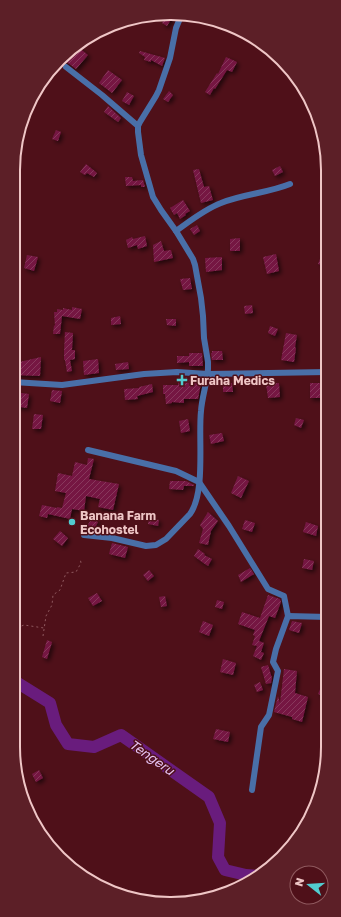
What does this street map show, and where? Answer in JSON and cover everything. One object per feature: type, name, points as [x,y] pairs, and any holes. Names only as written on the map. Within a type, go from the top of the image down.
[{"type":"street","points":[[84,535],[112,538],[146,546],[156,545],[166,539],[191,511],[196,501],[199,482],[201,410],[208,374],[201,298],[193,259],[153,197],[141,154],[138,132],[138,126],[159,90],[170,58],[176,28],[179,20]]},
{"type":"street","points":[[66,67],[138,126]]},
{"type":"street","points":[[176,231],[220,203],[290,184]]},
{"type":"street","points":[[20,382],[62,385],[144,374],[177,372],[208,374],[321,372]]},
{"type":"street","points":[[88,450],[176,471],[199,482],[229,526],[268,589],[284,596],[288,616],[273,662],[278,671],[269,715],[261,727],[252,790]]},
{"type":"street","points":[[288,616],[321,617]]},
{"type":"path","points":[[43,636],[46,616],[52,605],[53,595],[60,590],[66,573],[76,572],[81,563],[80,558]]},
{"type":"path","points":[[20,627],[44,628]]},
{"type":"building","points":[[164,20],[171,20],[167,26],[162,23]]},
{"type":"building","points":[[81,49],[88,55],[76,69],[66,62]]},
{"type":"building","points":[[140,51],[165,58],[162,66],[151,60],[151,62],[144,60],[145,57],[139,53]]},
{"type":"building","points":[[226,57],[237,62],[232,72],[227,70],[210,95],[205,92],[217,73],[218,74]]},
{"type":"building","points":[[108,70],[122,80],[112,93],[99,83]]},
{"type":"building","points":[[169,91],[173,95],[168,102],[163,99]]},
{"type":"building","points":[[127,92],[134,96],[129,105],[122,101]]},
{"type":"building","points":[[108,106],[121,118],[118,122],[104,112]]},
{"type":"building","points":[[56,130],[61,132],[58,141],[52,139]]},
{"type":"building","points":[[86,164],[97,173],[94,177],[87,173],[85,175],[80,172]]},
{"type":"building","points":[[280,166],[283,172],[275,176],[272,170]]},
{"type":"building","points":[[199,169],[204,187],[209,186],[213,200],[201,203],[193,170]]},
{"type":"building","points":[[125,177],[132,177],[133,181],[143,180],[145,187],[141,187],[141,185],[126,186]]},
{"type":"building","points":[[183,200],[190,211],[180,219],[177,213],[174,215],[170,208]]},
{"type":"building","points":[[197,225],[200,231],[194,235],[190,229]]},
{"type":"building","points":[[145,236],[147,246],[138,249],[137,245],[128,248],[126,240],[132,237],[133,239]]},
{"type":"building","points":[[240,238],[240,251],[230,251],[230,239]]},
{"type":"building","points":[[161,241],[164,251],[171,250],[173,258],[154,262],[153,245]]},
{"type":"building","points":[[276,254],[279,271],[267,274],[263,257]]},
{"type":"building","points":[[27,255],[38,257],[34,271],[24,268]]},
{"type":"building","points":[[321,256],[321,265],[318,264]]},
{"type":"building","points":[[222,257],[222,270],[206,272],[205,258]]},
{"type":"building","points":[[190,278],[192,289],[183,290],[180,279]]},
{"type":"building","points":[[252,305],[253,313],[245,314],[244,306]]},
{"type":"building","points":[[72,307],[82,309],[80,319],[62,316],[60,334],[53,334],[54,325],[55,326],[54,312],[57,312],[57,309],[63,310],[63,308],[72,310]]},
{"type":"building","points":[[120,316],[121,324],[111,325],[111,318]]},
{"type":"building","points":[[166,319],[176,319],[176,326],[167,325]]},
{"type":"building","points":[[270,326],[278,329],[275,336],[268,333]]},
{"type":"building","points":[[65,332],[73,333],[72,350],[75,350],[75,359],[70,360],[72,371],[67,372],[64,360]]},
{"type":"building","points":[[286,333],[297,335],[294,362],[281,360]]},
{"type":"building","points":[[212,351],[222,351],[223,360],[212,360]]},
{"type":"building","points":[[189,353],[202,353],[203,366],[189,366],[189,362],[177,363],[177,356],[189,356]]},
{"type":"building","points":[[41,357],[40,376],[20,375],[20,362]]},
{"type":"building","points":[[98,359],[99,373],[84,375],[83,361]]},
{"type":"building","points":[[128,362],[129,369],[116,370],[115,364]]},
{"type":"building","points":[[178,377],[187,377],[187,379],[202,378],[198,399],[184,399],[184,403],[172,402],[166,404],[165,394],[163,394],[163,385],[178,385]]},
{"type":"building","points":[[223,382],[232,383],[233,392],[223,392]]},
{"type":"building","points":[[279,383],[280,397],[268,398],[266,384]]},
{"type":"building","points":[[310,383],[321,383],[321,398],[310,398]]},
{"type":"building","points":[[152,384],[153,392],[137,396],[138,399],[125,400],[124,389],[139,388]]},
{"type":"building","points":[[52,390],[62,391],[60,403],[50,401]]},
{"type":"building","points":[[20,393],[29,394],[27,408],[20,407]]},
{"type":"building","points":[[34,414],[43,415],[41,429],[32,429]]},
{"type":"building","points":[[296,418],[304,420],[301,428],[294,425]]},
{"type":"building","points":[[188,419],[190,431],[181,433],[179,421]]},
{"type":"building","points":[[222,433],[224,441],[211,444],[209,435]]},
{"type":"building","points":[[88,458],[94,459],[89,479],[119,484],[113,510],[98,507],[100,499],[86,496],[84,511],[72,509],[70,519],[48,514],[47,518],[39,516],[42,505],[62,508],[66,493],[55,491],[58,473],[72,476],[75,462],[87,465]]},
{"type":"building","points":[[238,476],[249,481],[241,498],[231,493]]},
{"type":"building","points":[[170,481],[186,481],[194,486],[184,486],[183,490],[169,489]]},
{"type":"building","points":[[208,512],[218,521],[211,531],[208,545],[199,543],[203,529],[200,525]]},
{"type":"building","points":[[92,518],[98,522],[94,530],[87,526]]},
{"type":"building","points":[[149,518],[159,520],[158,526],[148,524]]},
{"type":"building","points":[[245,520],[255,523],[252,532],[242,529]]},
{"type":"building","points":[[306,522],[318,526],[316,536],[303,532]]},
{"type":"building","points":[[60,531],[68,538],[62,546],[53,539]]},
{"type":"building","points":[[112,543],[128,547],[125,558],[109,554]]},
{"type":"building","points":[[198,549],[205,554],[204,555],[212,559],[208,566],[194,556]]},
{"type":"building","points":[[304,559],[314,561],[312,570],[302,568]]},
{"type":"building","points":[[250,568],[254,574],[241,582],[238,575]]},
{"type":"building","points":[[149,570],[154,576],[148,581],[143,575]]},
{"type":"building","points":[[97,593],[102,601],[93,606],[88,598]]},
{"type":"building","points":[[268,595],[280,599],[281,602],[275,618],[269,616],[259,641],[264,643],[261,652],[264,653],[261,660],[253,656],[257,646],[252,645],[255,630],[238,624],[242,612],[260,618]]},
{"type":"building","points":[[165,596],[167,606],[161,607],[159,597]]},
{"type":"building","points":[[217,600],[224,602],[222,609],[215,607]]},
{"type":"building","points":[[203,621],[213,625],[209,636],[199,632]]},
{"type":"building","points":[[292,621],[302,623],[299,633],[289,630]]},
{"type":"building","points":[[47,640],[52,642],[47,659],[42,657]]},
{"type":"building","points":[[223,659],[236,663],[233,675],[220,672]]},
{"type":"building","points":[[268,665],[272,678],[271,683],[266,684],[261,667]]},
{"type":"building","points":[[284,669],[297,671],[295,693],[308,697],[302,722],[292,719],[292,717],[274,712],[278,696],[280,703]]},
{"type":"building","points":[[260,682],[263,690],[257,692],[254,685]]},
{"type":"building","points":[[321,687],[321,695],[318,694]]},
{"type":"building","points":[[216,729],[230,732],[228,742],[213,739]]},
{"type":"building","points":[[39,770],[43,778],[36,782],[32,774]]},
{"type":"waterway","name":"Tengeru","points":[[20,684],[50,703],[56,725],[68,744],[94,747],[121,735],[209,797],[220,823],[218,857],[225,870],[249,875]]},
{"type":"place","name":"Furaha Medics","points":[[182,380]]},
{"type":"place","name":"Banana Farm Ecohostel","points":[[72,522]]}]
